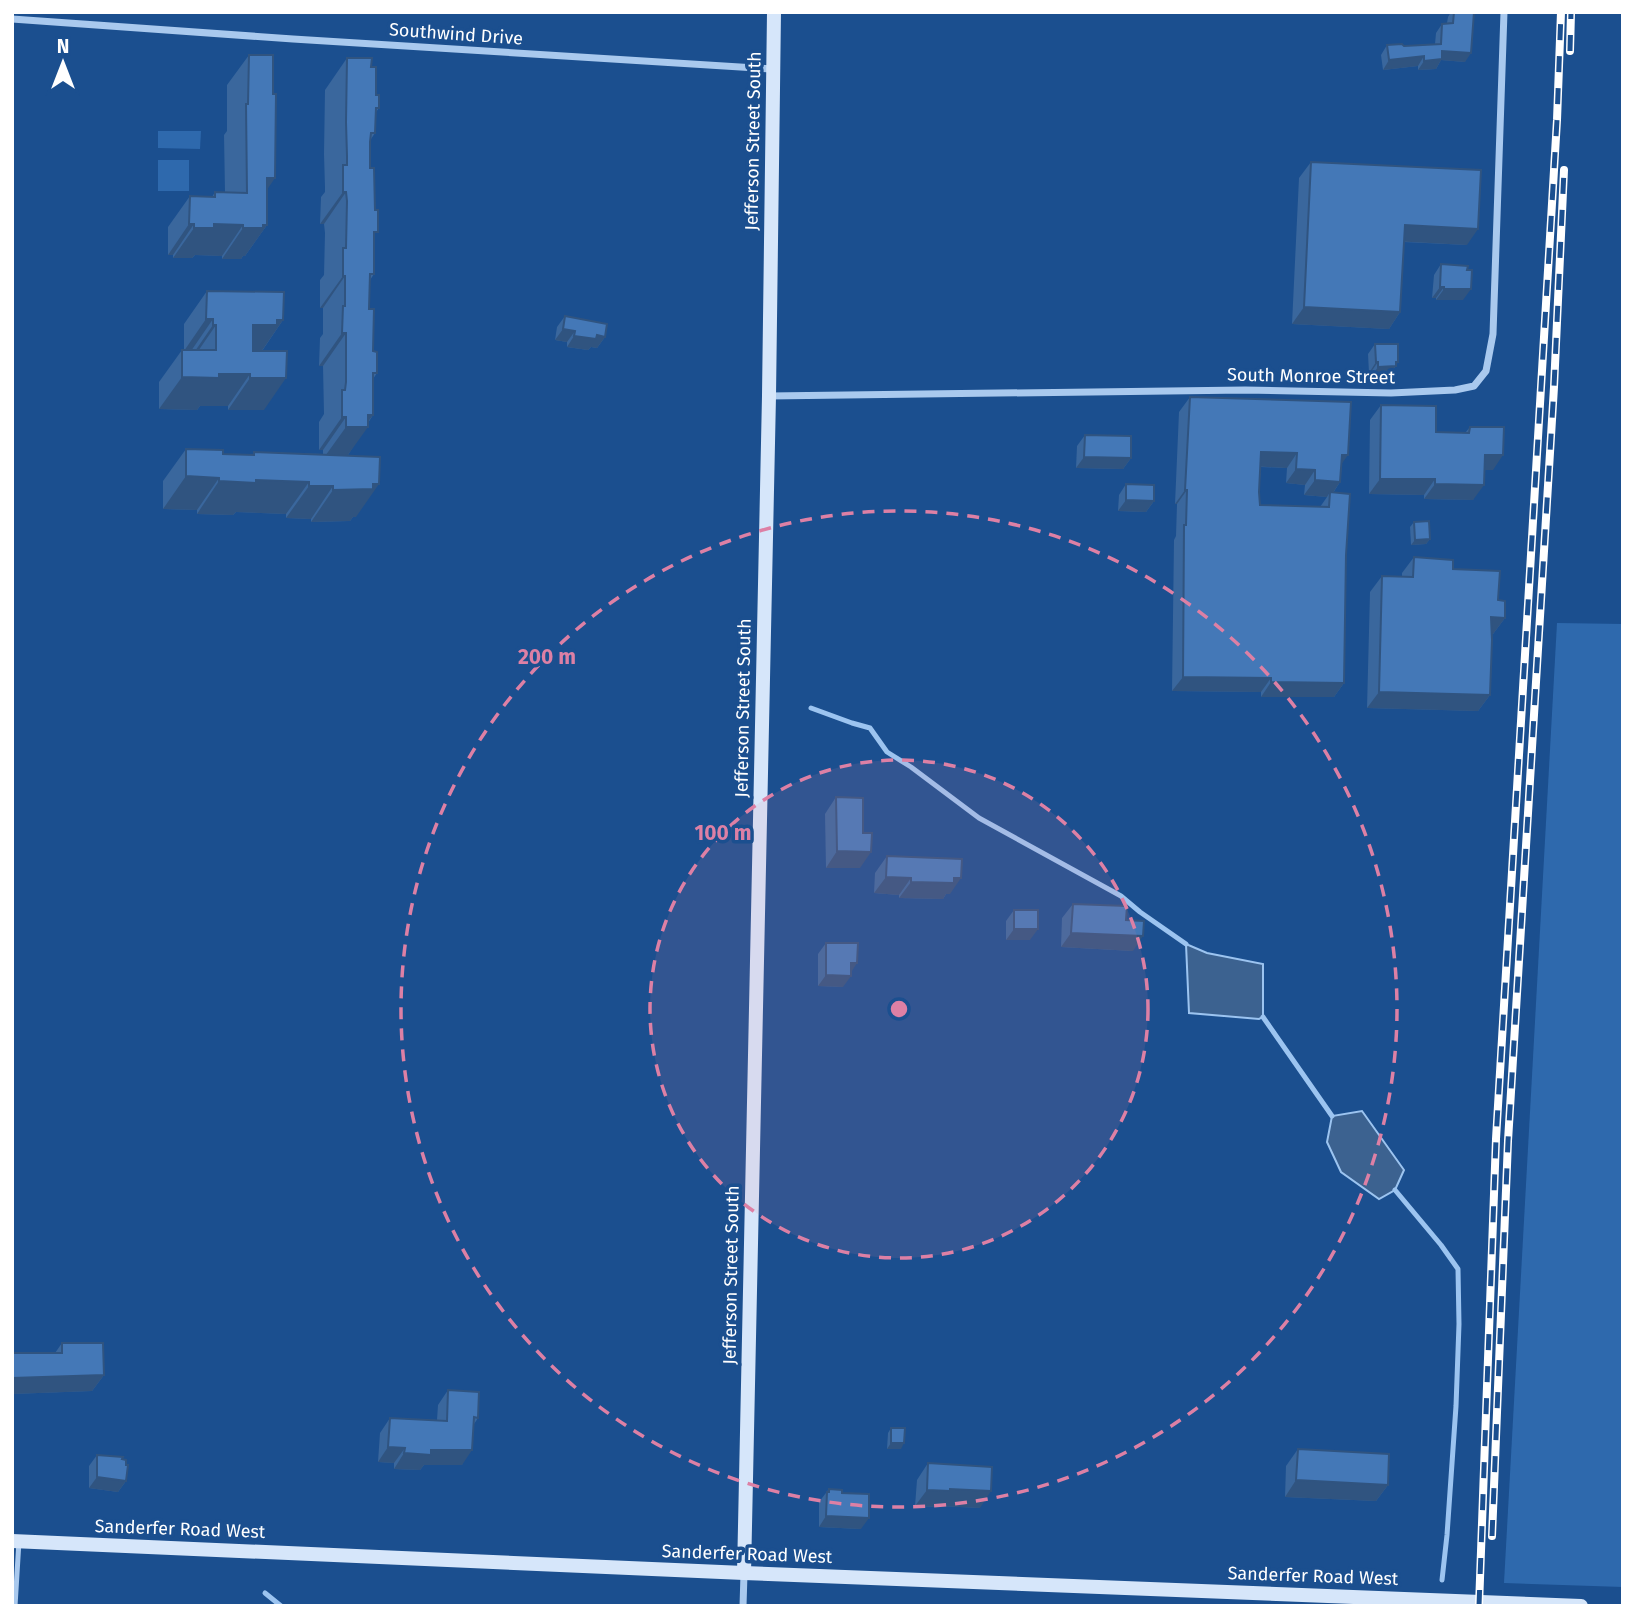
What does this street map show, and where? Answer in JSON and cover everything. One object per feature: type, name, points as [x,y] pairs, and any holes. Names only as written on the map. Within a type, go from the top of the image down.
[{"type":"street","name":"Jefferson Street South","points":[[744,1573],[769,396],[774,12]]},
{"type":"street","name":"South Monroe Street","points":[[769,396],[1245,390],[1391,393],[1455,390],[1474,386],[1486,371],[1493,334],[1504,12]]},
{"type":"street","name":"Southwind Drive","points":[[12,19],[772,69]]},
{"type":"street","name":"Sanderfer Road West","points":[[15,1541],[1581,1606]]},
{"type":"street","points":[[743,1606],[744,1573]]},
{"type":"lane","points":[[15,1541],[15,1606]]},
{"type":"shaded area","points":[[158,131],[201,131],[200,149],[158,148]]},
{"type":"shaded area","points":[[158,160],[189,160],[189,191],[158,191]]},
{"type":"shaded area","points":[[1557,623],[1623,624],[1623,1587],[1504,1583]]},
{"type":"shaded area","points":[[1186,944],[1207,953],[1263,964],[1263,1017],[1259,1019],[1189,1013]]},
{"type":"shaded area","points":[[1362,1111],[1404,1170],[1395,1190],[1379,1199],[1341,1172],[1327,1142],[1332,1116]]},
{"type":"building","points":[[1454,12],[1474,12],[1471,53],[1442,51],[1442,59],[1424,61],[1424,56],[1389,60],[1387,45],[1441,44],[1442,24],[1453,23]]},
{"type":"building","points":[[249,55],[273,55],[273,94],[276,94],[275,178],[267,178],[267,225],[263,225],[263,228],[243,228],[243,225],[214,224],[214,228],[194,228],[194,224],[189,224],[190,196],[215,197],[215,192],[247,193],[246,104]]},
{"type":"building","points":[[347,58],[372,58],[371,67],[376,67],[376,95],[379,95],[375,133],[371,133],[370,142],[370,168],[374,168],[378,232],[374,232],[374,274],[370,274],[369,309],[374,309],[373,351],[377,352],[377,373],[373,373],[373,415],[368,415],[368,427],[346,427],[346,417],[342,417],[342,390],[345,390],[346,382],[346,333],[342,333],[345,306],[343,248],[346,248],[347,201],[346,192],[343,192],[343,165],[347,165]]},
{"type":"building","points":[[1311,162],[1481,170],[1478,229],[1405,225],[1400,312],[1304,307]]},
{"type":"building","points":[[1441,264],[1468,266],[1467,270],[1472,270],[1471,289],[1440,287]]},
{"type":"building","points":[[207,291],[284,292],[283,320],[277,320],[277,325],[253,325],[253,351],[287,351],[286,378],[250,378],[250,374],[219,374],[219,378],[182,377],[182,350],[216,350],[216,325],[213,325],[213,319],[206,319]]},
{"type":"building","points":[[565,316],[607,324],[605,337],[597,335],[596,339],[574,336],[575,331],[563,329]]},
{"type":"building","points":[[1375,344],[1398,344],[1396,366],[1378,367]]},
{"type":"building","points":[[1190,397],[1351,402],[1348,455],[1342,455],[1340,482],[1315,480],[1315,470],[1296,469],[1297,453],[1261,452],[1259,492],[1260,505],[1329,507],[1330,492],[1350,494],[1344,683],[1271,682],[1271,678],[1183,677],[1184,525]]},
{"type":"building","points":[[1381,405],[1436,406],[1436,432],[1469,433],[1470,427],[1504,427],[1503,455],[1485,455],[1484,485],[1435,484],[1435,479],[1380,479]]},
{"type":"building","points":[[1085,435],[1131,436],[1131,458],[1084,457]]},
{"type":"building","points":[[186,449],[223,450],[223,454],[254,455],[254,452],[380,457],[379,484],[373,484],[373,489],[333,490],[333,486],[309,486],[309,482],[256,480],[256,483],[186,476]]},
{"type":"building","points":[[1126,484],[1154,485],[1154,501],[1126,500]]},
{"type":"building","points":[[1429,521],[1430,539],[1415,540],[1414,522]]},
{"type":"building","points":[[1414,557],[1453,560],[1453,569],[1500,571],[1498,600],[1505,601],[1505,618],[1491,617],[1490,695],[1379,692],[1382,576],[1413,577]]},
{"type":"building","points":[[836,797],[863,798],[863,833],[872,833],[871,852],[837,851]]},
{"type":"building","points":[[887,856],[962,859],[961,878],[954,878],[954,883],[911,882],[911,878],[886,877]]},
{"type":"building","points":[[1073,904],[1127,906],[1126,920],[1144,921],[1143,936],[1071,933]]},
{"type":"building","points":[[1014,910],[1038,910],[1038,929],[1014,929]]},
{"type":"building","points":[[826,943],[858,943],[857,963],[851,963],[851,976],[826,975]]},
{"type":"building","points":[[62,1343],[103,1343],[104,1375],[12,1378],[12,1353],[62,1353]]},
{"type":"building","points":[[448,1390],[479,1392],[478,1418],[474,1417],[472,1450],[431,1450],[431,1455],[404,1453],[405,1448],[388,1447],[390,1418],[447,1421]]},
{"type":"building","points":[[891,1428],[905,1428],[904,1443],[891,1443]]},
{"type":"building","points":[[1298,1449],[1389,1454],[1388,1485],[1296,1480]]},
{"type":"building","points":[[97,1455],[123,1457],[128,1465],[126,1481],[97,1477]]},
{"type":"building","points":[[928,1463],[992,1467],[991,1491],[927,1490]]},
{"type":"building","points":[[829,1489],[842,1490],[842,1493],[869,1494],[869,1518],[826,1516]]},
{"type":"waterway","points":[[811,708],[870,728],[887,752],[979,818],[1121,896],[1186,944]]},
{"type":"waterway","points":[[1263,1017],[1332,1116]]},
{"type":"waterway","points":[[1395,1190],[1458,1269],[1456,1406],[1442,1580]]},
{"type":"waterway","points":[[265,1593],[281,1606]]},
{"type":"railway","points":[[1479,1606],[1496,1139],[1557,120],[1561,12]]},
{"type":"railway","points":[[1570,51],[1571,12]]},
{"type":"railway","points":[[1492,1536],[1508,1141],[1554,387],[1564,170]]}]
